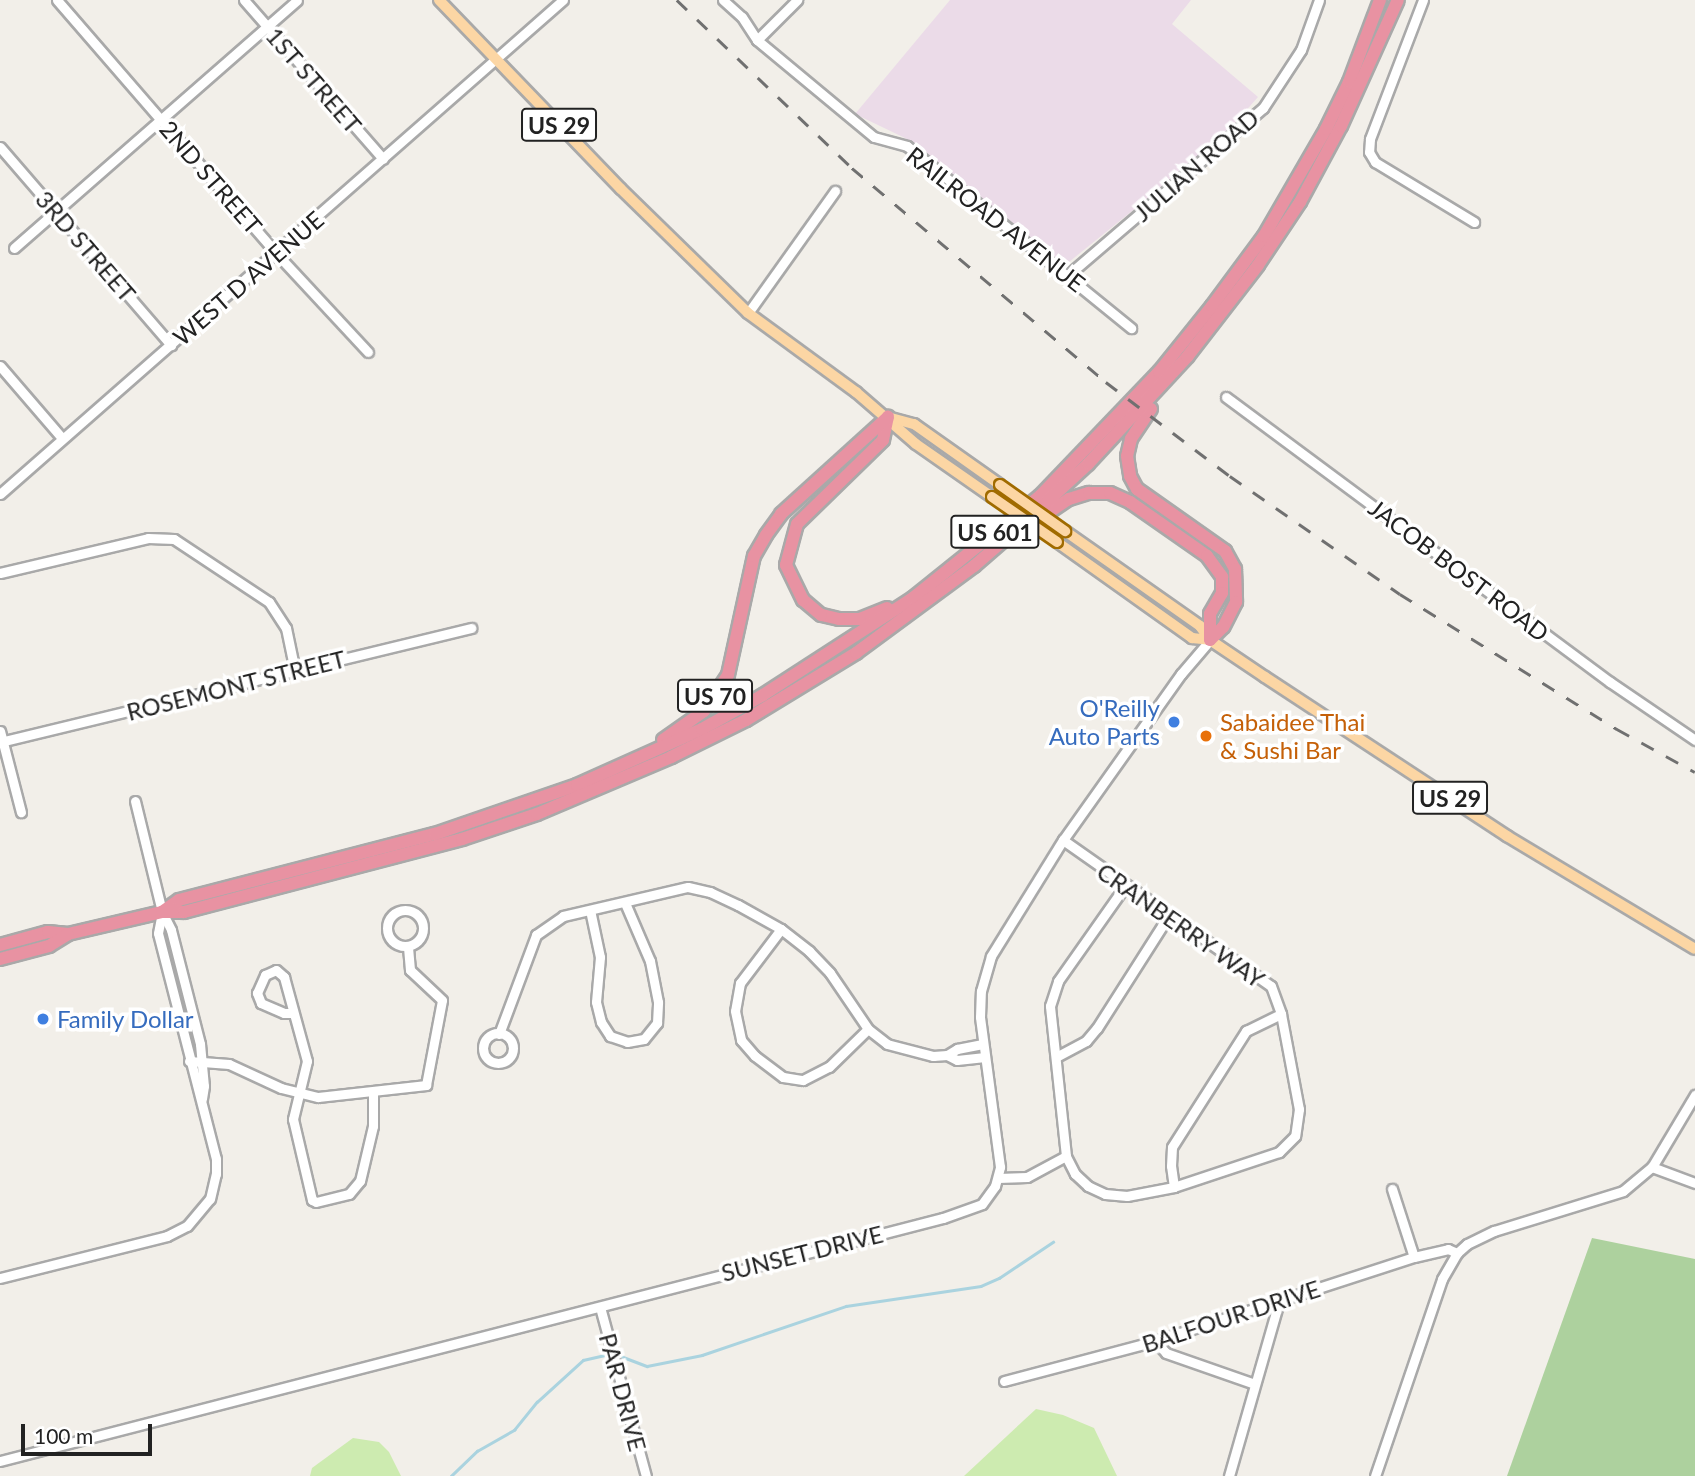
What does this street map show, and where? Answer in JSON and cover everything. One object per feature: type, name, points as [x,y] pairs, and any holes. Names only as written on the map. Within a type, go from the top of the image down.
[{"type":"highway","name":"US 601","points":[[970,561],[1040,496],[1159,372],[1264,236],[1326,129],[1349,82],[1380,0]]},
{"type":"highway","name":"US 601","points":[[412,841],[512,810],[577,785],[702,729],[817,663],[970,561],[1088,464],[1187,357],[1227,306],[1300,202],[1341,126],[1398,0]]},
{"type":"highway","points":[[1210,640],[1223,627],[1236,602],[1235,569],[1225,551],[1138,489],[1130,476],[1127,456],[1137,425],[1190,361],[1227,306]]},
{"type":"highway","points":[[888,417],[883,440],[797,524],[786,565],[793,583],[803,600],[821,614],[839,619],[860,619],[880,612],[970,561]]},
{"type":"highway","name":"US 70","points":[[162,912],[179,900],[412,841],[448,824],[576,778],[662,741],[704,711],[728,675],[754,556],[766,535],[781,514],[888,417]]},
{"type":"highway","name":"US 70","points":[[0,945],[48,932],[68,934],[162,912],[184,912],[462,839],[598,790],[746,720],[856,653],[970,561],[1004,548],[1052,509],[1069,499],[1089,493],[1110,493],[1130,502],[1214,563],[1222,578],[1222,593],[1210,614],[1210,640]]},
{"type":"highway","name":"US 70","points":[[0,958],[49,946],[68,934]]},
{"type":"main road","name":"US 29","points":[[439,0],[496,61],[748,313],[888,417],[916,444],[1192,638],[1210,640]]},
{"type":"main road","name":"US 29","points":[[888,417],[914,424],[1200,626],[1210,640],[1507,836],[1695,949]]},
{"type":"street","name":"2ND STREET","points":[[57,0],[276,253],[368,352]]},
{"type":"street","name":"1ST STREET","points":[[244,0],[383,159]]},
{"type":"street","points":[[14,248],[298,0]]},
{"type":"street","name":"WEST D AVENUE","points":[[0,494],[563,0]]},
{"type":"street","name":"RAILROAD AVENUE","points":[[723,0],[742,17],[757,40],[874,137],[907,146],[1131,328]]},
{"type":"street","points":[[757,40],[797,0]]},
{"type":"street","name":"JULIAN ROAD","points":[[1068,275],[1263,108],[1301,50],[1319,0]]},
{"type":"street","points":[[1423,0],[1370,139],[1369,152],[1375,162],[1474,222]]},
{"type":"street","name":"3RD STREET","points":[[0,147],[171,345]]},
{"type":"street","points":[[748,313],[835,191]]},
{"type":"street","points":[[0,366],[62,438]]},
{"type":"street","name":"JACOB BOST ROAD","points":[[1226,397],[1610,682],[1695,740]]},
{"type":"street","points":[[0,573],[148,538],[174,539],[269,602],[286,628],[295,671]]},
{"type":"street","name":"ROSEMONT STREET","points":[[1,741],[471,628]]},
{"type":"street","points":[[1125,886],[1058,981],[1049,1006],[1066,1156],[1027,1177],[998,1178],[998,1148],[980,1004],[991,956],[1063,841],[1181,674],[1210,640]]},
{"type":"street","points":[[0,731],[21,812]]},
{"type":"street","points":[[135,801],[162,912],[171,930],[200,1044],[204,1086],[202,1099]]},
{"type":"street","name":"CRANBERRY WAY","points":[[1063,841],[1271,986],[1281,1014],[1298,1109],[1295,1136],[1285,1148],[1270,1156],[1174,1187],[1127,1196],[1105,1194],[1088,1186],[1075,1174],[1066,1156]]},
{"type":"street","points":[[499,1034],[536,935],[563,916],[688,887],[710,892],[781,929],[830,973],[868,1029],[887,1044],[922,1055],[947,1055],[957,1060],[985,1057]]},
{"type":"street","points":[[590,910],[600,957],[596,1002],[601,1022],[610,1036],[628,1042],[644,1039],[657,1023],[658,1002],[650,961],[625,903]]},
{"type":"street","points":[[403,908],[417,912],[425,925],[421,939],[408,947],[394,943],[386,930],[390,916],[403,908]]},
{"type":"street","points":[[0,1278],[167,1236],[187,1226],[210,1199],[216,1174],[216,1159],[202,1099],[189,1061],[159,933],[162,912]]},
{"type":"street","points":[[1056,1057],[1086,1041],[1097,1028],[1169,915]]},
{"type":"street","points":[[781,929],[740,983],[735,1011],[741,1040],[755,1056],[783,1077],[803,1080],[829,1067],[868,1029]]},
{"type":"street","points":[[189,1061],[200,1060],[242,1069],[299,1094],[334,1097],[426,1085],[442,1000],[410,970],[408,947]]},
{"type":"street","points":[[293,1013],[284,1013],[261,1003],[257,993],[265,975],[276,970],[284,977],[307,1061],[293,1119],[312,1199],[316,1202],[349,1194],[360,1181],[373,1126],[373,1093]]},
{"type":"street","points":[[1174,1187],[1172,1147],[1246,1031],[1281,1014]]},
{"type":"street","points":[[947,1055],[957,1049],[983,1044]]},
{"type":"street","points":[[1375,1476],[1442,1279],[1457,1253],[1467,1244],[1494,1231],[1623,1191],[1652,1167],[1695,1095]]},
{"type":"street","points":[[1652,1167],[1695,1183]]},
{"type":"street","name":"SUNSET DRIVE","points":[[0,1461],[970,1210],[992,1193],[998,1178]]},
{"type":"street","points":[[1392,1189],[1414,1257]]},
{"type":"street","name":"BALFOUR DRIVE","points":[[1004,1381],[1154,1341],[1414,1257],[1440,1250],[1457,1253]]},
{"type":"street","points":[[1229,1476],[1279,1302]]},
{"type":"street","name":"PAR DRIVE","points":[[600,1307],[646,1476]]},
{"type":"street","points":[[1154,1341],[1166,1353],[1255,1384]]},
{"type":"shaded area","points":[[950,0],[1191,0],[1172,24],[1258,97],[1220,140],[1064,266],[905,138],[855,114]]},
{"type":"green space","points":[[1592,1238],[1695,1259],[1695,1476],[1507,1476]]},
{"type":"green space","points":[[1036,1409],[1063,1415],[1094,1428],[1117,1476],[964,1476]]},
{"type":"green space","points":[[353,1438],[379,1442],[389,1452],[401,1476],[310,1476],[312,1468]]},
{"type":"waterway","points":[[618,1355],[647,1366],[702,1355],[846,1306],[981,1286],[999,1278],[1053,1242]]},
{"type":"waterway","points":[[451,1476],[477,1451],[514,1430],[537,1402],[583,1360],[604,1355]]},
{"type":"railway","points":[[677,0],[852,168],[1106,382],[1230,476],[1400,594],[1617,729],[1695,772]]},
{"type":"place","name":"O'Reilly Auto Parts","points":[[1174,722]]},
{"type":"place","name":"Sabaidee Thai & Sushi Bar","points":[[1206,736]]},
{"type":"place","name":"Family Dollar","points":[[43,1019]]}]
